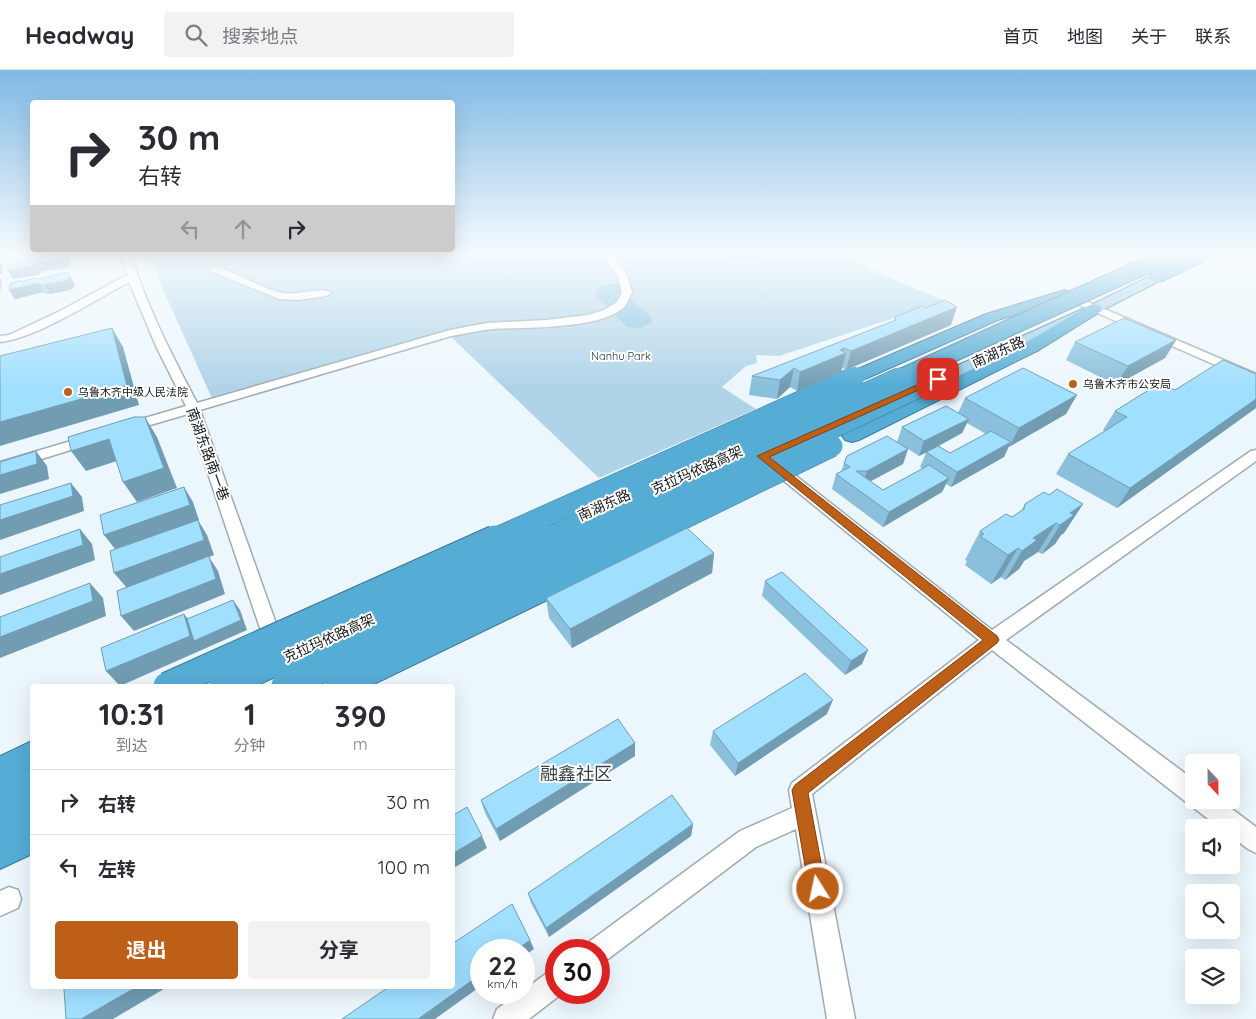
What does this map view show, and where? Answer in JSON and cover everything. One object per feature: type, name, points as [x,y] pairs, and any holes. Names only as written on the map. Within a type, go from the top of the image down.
[{"type":"highway","points":[[171,684],[859,375],[992,318],[1057,298]]},
{"type":"highway","name":"克拉玛依路高架","points":[[227,684],[1074,298]]},
{"type":"highway","name":"克拉玛依路高架","points":[[289,684],[1108,298]]},
{"type":"highway","points":[[343,684],[1033,346],[1094,309]]},
{"type":"highway","points":[[0,772],[30,756]]},
{"type":"highway","points":[[0,790],[30,776]]},
{"type":"highway","points":[[0,821],[30,807]]},
{"type":"highway","points":[[0,852],[30,837]]},
{"type":"main road","name":"南湖东路","points":[[221,684],[496,555],[1059,298]]},
{"type":"main road","name":"南湖东路","points":[[278,684],[762,456],[852,418],[1115,298]]},
{"type":"main road","points":[[0,785],[30,771]]},
{"type":"main road","points":[[0,817],[30,802]]},
{"type":"street","points":[[0,339],[11,338],[91,298]]},
{"type":"street","name":"南湖东路南一巷","points":[[142,298],[162,346],[193,408],[279,658]]},
{"type":"street","points":[[0,467],[450,333],[491,326],[570,320],[601,315],[622,303],[624,298]]},
{"type":"street","points":[[1069,298],[1256,379]]},
{"type":"street","points":[[841,1019],[800,790],[992,640],[1256,454]]},
{"type":"street","points":[[762,456],[992,640],[1185,787]]},
{"type":"street","points":[[1214,809],[1256,841]]},
{"type":"street","points":[[610,942],[748,839],[804,814]]},
{"type":"street","points":[[507,1019],[545,990]]},
{"type":"green space","name":"Nanhu Park","points":[[167,298],[939,298],[945,301],[779,356],[756,355],[757,363],[746,366],[722,387],[756,409],[599,478],[451,337],[215,405]]},
{"type":"shaded area","points":[[599,298],[632,298],[632,301],[650,315],[652,322],[641,328],[627,327]]},
{"type":"building","points":[[945,300],[957,307],[851,351],[844,348],[840,350],[846,353],[800,372],[794,368],[780,380],[752,376],[896,320],[895,317],[922,306],[926,308]]},
{"type":"building","points":[[1124,318],[1176,340],[1128,366],[1075,342]]},
{"type":"building","points":[[112,328],[127,386],[0,422],[0,356]]},
{"type":"building","points":[[1223,360],[1256,374],[1256,399],[1130,488],[1068,454],[1127,417],[1115,411],[1160,383],[1175,390]]},
{"type":"building","points":[[1023,368],[1077,395],[1019,428],[965,398]]},
{"type":"building","points":[[946,406],[969,419],[924,441],[902,427]]},
{"type":"building","points":[[134,417],[145,417],[164,468],[123,482],[109,439],[71,451],[68,437]]},
{"type":"building","points":[[991,431],[1011,442],[957,472],[926,452],[938,446],[950,453]]},
{"type":"building","points":[[887,436],[908,449],[867,471],[856,471],[883,490],[929,465],[949,478],[889,512],[836,474],[850,467],[844,463],[847,456]]},
{"type":"building","points":[[36,451],[37,464],[0,475],[0,462]]},
{"type":"building","points":[[71,483],[73,496],[0,520],[0,505]]},
{"type":"building","points":[[184,487],[190,505],[104,535],[100,515]]},
{"type":"building","points":[[1057,489],[1083,504],[1070,513],[1074,515],[1060,525],[1056,523],[1033,538],[1037,540],[1022,551],[1018,548],[1008,555],[980,536],[984,534],[980,531],[1006,514],[1012,517],[1024,509],[1025,504],[1044,492],[1049,495]]},
{"type":"building","points":[[198,520],[204,540],[114,573],[110,551]]},
{"type":"building","points":[[687,528],[714,553],[570,629],[546,598]]},
{"type":"building","points":[[80,529],[83,545],[0,574],[0,557]]},
{"type":"building","points":[[209,556],[216,579],[121,616],[117,591]]},
{"type":"building","points":[[782,572],[868,650],[851,661],[765,581]]},
{"type":"building","points":[[90,583],[93,601],[0,637],[0,617]]},
{"type":"building","points":[[233,600],[241,620],[194,641],[187,619]]},
{"type":"building","points":[[184,614],[190,636],[106,671],[101,648]]},
{"type":"building","points":[[805,673],[833,700],[738,763],[713,731]]},
{"type":"building","points":[[618,719],[635,743],[496,829],[481,800]]},
{"type":"building","points":[[672,795],[693,824],[546,928],[528,893]]},
{"type":"building","points":[[467,807],[482,836],[455,852],[455,814]]},
{"type":"building","points":[[512,904],[530,939],[470,939],[470,982],[418,1019],[342,1019],[386,989],[455,989],[455,942]]},
{"type":"building","points":[[64,989],[133,989],[81,1019],[66,1019]]},
{"type":"place","name":"乌鲁木齐市公安局","points":[[1073,384]]},
{"type":"place","name":"乌鲁木齐中级人民法院","points":[[68,392]]},
{"type":"district","name":"融鑫社区","points":[[576,774]]},
{"type":"route","points":[[818,889],[800,790],[992,640],[762,456],[938,379]]}]
